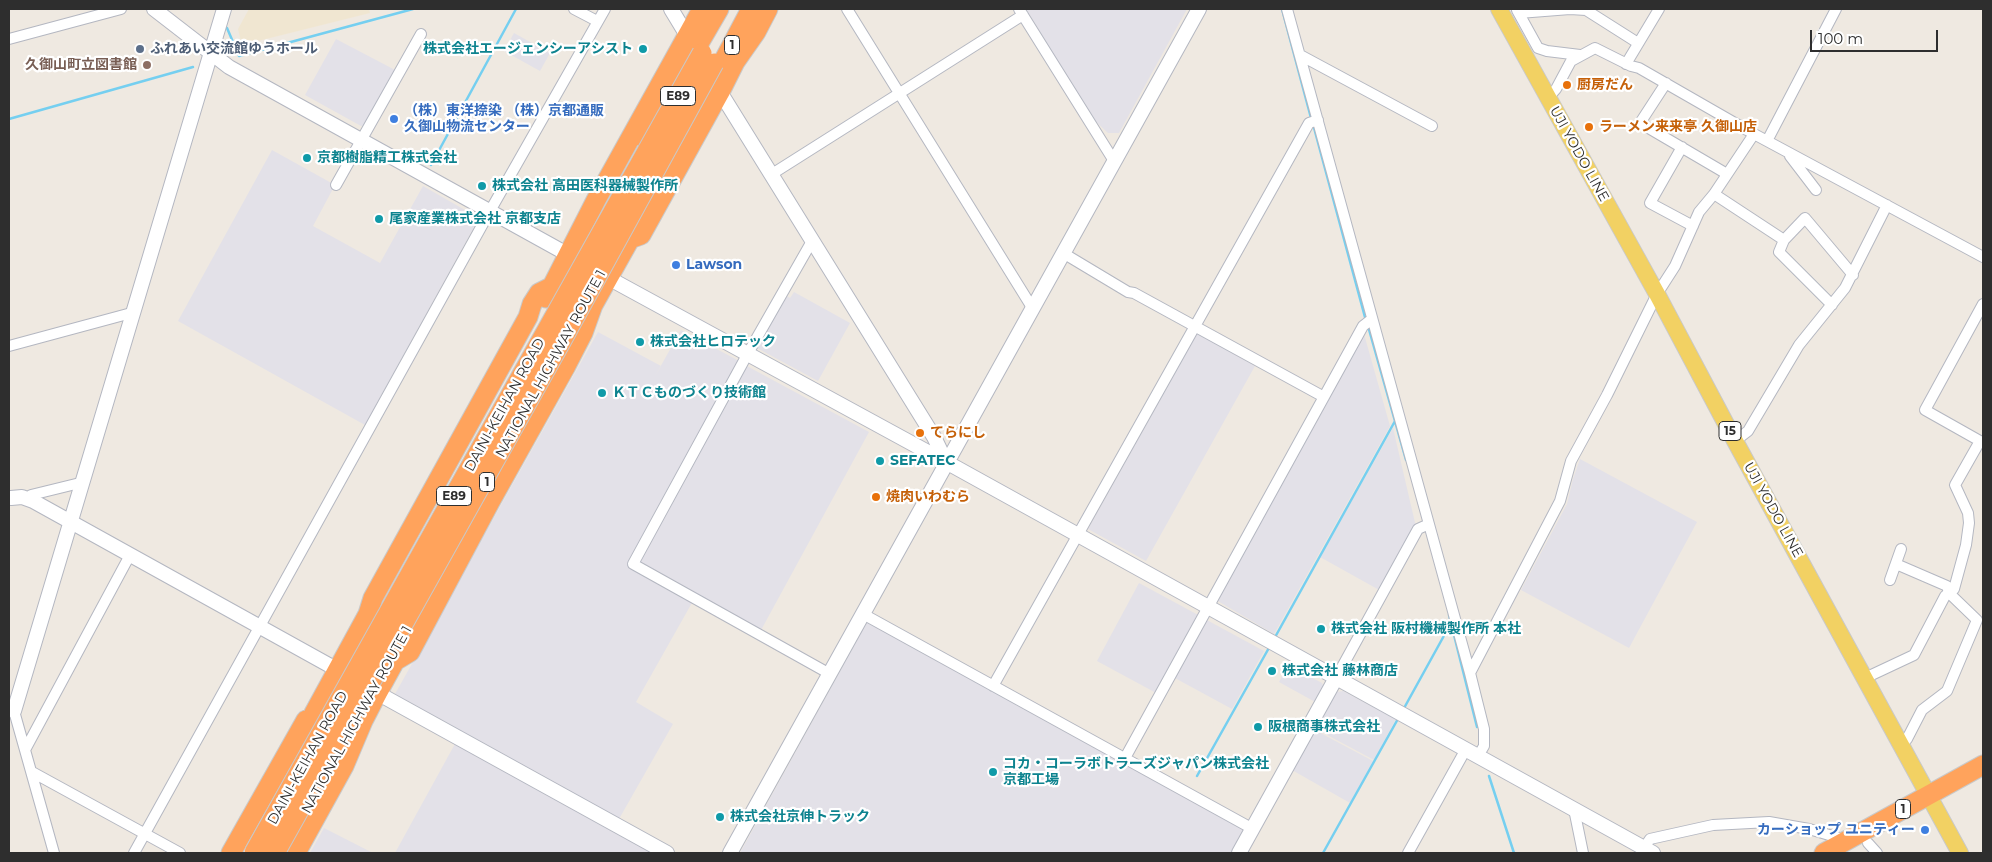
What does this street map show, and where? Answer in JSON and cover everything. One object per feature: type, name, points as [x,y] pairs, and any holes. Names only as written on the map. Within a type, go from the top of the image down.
[{"type":"highway","points":[[533,343],[540,311],[551,287],[574,258],[596,200],[691,42],[702,9]]},
{"type":"highway","name":"NATIONAL HIGHWAY ROUTE 1","points":[[253,853],[311,746],[343,673],[388,605],[533,343],[574,258],[617,190],[691,42],[719,9]]},
{"type":"highway","name":"DAINI-KEIHAN ROAD","points":[[253,853],[728,9]]},
{"type":"highway","name":"DAINI-KEIHAN ROAD","points":[[275,853],[746,9]]},
{"type":"highway","points":[[735,62],[751,25],[753,9]]},
{"type":"highway","name":"NATIONAL HIGHWAY ROUTE 1","points":[[282,853],[374,691],[560,345],[605,276],[645,202],[716,86],[753,9]]},
{"type":"highway","points":[[630,239],[642,235],[716,86],[756,32],[768,9]]},
{"type":"highway","points":[[596,200],[606,193],[617,190]]},
{"type":"highway","points":[[395,661],[410,652],[490,502],[566,366],[583,333],[605,276],[630,239],[645,202]]},
{"type":"highway","points":[[231,853],[304,721],[314,713],[343,673],[374,598],[528,317],[532,304],[539,292],[551,287]]},
{"type":"highway","points":[[560,345],[583,333]]},
{"type":"highway","points":[[368,614],[388,605]]},
{"type":"highway","points":[[296,853],[344,766],[374,691],[395,661],[405,640],[405,634]]},
{"type":"highway","points":[[311,746],[306,736],[314,713]]},
{"type":"highway","points":[[330,766],[345,749],[354,743]]},
{"type":"highway","name":"1","points":[[1847,847],[1873,848],[1931,801],[1983,765]]},
{"type":"highway","name":"1","points":[[1824,853],[1847,847],[1931,801],[1983,778]]},
{"type":"main road","name":"UJI YODO LINE","points":[[1500,9],[1960,853]]},
{"type":"street","points":[[9,39],[121,9]]},
{"type":"street","points":[[154,9],[229,67],[362,139],[747,355],[946,462],[1649,851],[1650,839],[1713,825],[1769,822],[1810,830],[1847,847]]},
{"type":"street","points":[[54,853],[32,772],[12,717],[84,482],[224,9]]},
{"type":"street","points":[[574,9],[597,21]]},
{"type":"street","points":[[134,853],[490,211],[605,9]]},
{"type":"street","points":[[671,9],[716,86],[934,437],[946,462]]},
{"type":"street","points":[[847,9],[1032,309]]},
{"type":"street","points":[[730,853],[1199,9]]},
{"type":"street","points":[[1287,9],[1484,728],[1484,746],[1478,756]]},
{"type":"street","points":[[1626,64],[1659,9]]},
{"type":"street","points":[[1766,140],[1836,9]]},
{"type":"street","points":[[1580,55],[1538,48],[1517,11],[1586,10],[1638,43]]},
{"type":"street","points":[[772,174],[1021,12],[1114,161]]},
{"type":"street","points":[[336,185],[421,34]]},
{"type":"street","points":[[1548,98],[1556,89],[1571,61],[1595,48],[1666,83],[1788,153],[1983,257]]},
{"type":"street","points":[[1300,55],[1432,126]]},
{"type":"street","points":[[1666,83],[1640,123],[1726,174]]},
{"type":"street","points":[[993,686],[1309,123],[1318,120]]},
{"type":"street","points":[[1470,674],[1560,501],[1571,461],[1657,294],[1675,266],[1699,212],[1714,194],[1754,134]]},
{"type":"street","points":[[1682,147],[1650,203],[1693,226]]},
{"type":"street","points":[[1788,153],[1816,190]]},
{"type":"street","points":[[1714,194],[1784,240]]},
{"type":"street","points":[[1735,441],[1748,431],[1799,345],[1832,304],[1852,275],[1887,205]]},
{"type":"street","points":[[1832,304],[1779,252],[1784,240],[1805,218],[1852,275]]},
{"type":"street","points":[[812,241],[747,355],[633,564],[830,674]]},
{"type":"street","points":[[1063,253],[1128,292],[1134,293],[1324,397]]},
{"type":"street","points":[[1865,678],[1914,655],[1945,596],[1954,589],[1966,545],[1969,523],[1968,513],[1955,485],[1980,441],[1925,410],[1983,304]]},
{"type":"street","points":[[9,346],[134,312]]},
{"type":"street","points":[[1125,758],[1363,326],[1372,319]]},
{"type":"street","points":[[31,495],[84,482]]},
{"type":"street","points":[[10,498],[22,496],[72,522],[666,853]]},
{"type":"street","points":[[1239,853],[1418,529],[1429,524]]},
{"type":"street","points":[[1890,580],[1901,549]]},
{"type":"street","points":[[25,750],[130,555]]},
{"type":"street","points":[[1896,564],[1947,586],[1949,593],[1980,621],[1947,691],[1922,710],[1907,739],[1901,745]]},
{"type":"street","points":[[863,614],[1253,829]]},
{"type":"street","points":[[1408,853],[1466,750]]},
{"type":"street","points":[[32,772],[180,853]]},
{"type":"street","points":[[1574,809],[1584,853]]},
{"type":"shaded area","points":[[249,9],[369,9],[370,13],[242,45],[238,29]]},
{"type":"shaded area","points":[[1026,9],[1187,9],[1119,133],[1108,133],[1093,119]]},
{"type":"shaded area","points":[[514,33],[550,53],[540,71],[504,51]]},
{"type":"shaded area","points":[[336,39],[397,71],[367,125],[361,126],[305,95]]},
{"type":"shaded area","points":[[272,150],[335,185],[313,226],[380,263],[423,186],[479,218],[365,425],[178,321]]},
{"type":"shaded area","points":[[794,292],[850,323],[818,381],[757,348],[785,295],[790,298]]},
{"type":"shaded area","points":[[681,330],[741,362],[628,565],[693,601],[636,702],[673,724],[619,819],[395,694],[598,332],[661,366]]},
{"type":"shaded area","points":[[1197,333],[1255,366],[1146,561],[1088,529]]},
{"type":"shaded area","points":[[1364,334],[1390,426],[1274,634],[1216,600]]},
{"type":"shaded area","points":[[745,365],[869,432],[760,632],[637,564]]},
{"type":"shaded area","points":[[1393,428],[1416,527],[1381,591],[1320,557]]},
{"type":"shaded area","points":[[1580,459],[1697,522],[1629,648],[1521,590],[1567,504]]},
{"type":"shaded area","points":[[1139,583],[1200,616],[1158,694],[1097,661]]},
{"type":"shaded area","points":[[1205,619],[1264,651],[1232,709],[1173,677]]},
{"type":"shaded area","name":"コカ・コーラボトラーズジャパン株式会社 京都工場","points":[[867,622],[1244,829],[1231,853],[740,853]]},
{"type":"shaded area","points":[[1288,665],[1322,683],[1325,690],[1317,703],[1279,682]]},
{"type":"shaded area","points":[[1343,691],[1396,719],[1374,760],[1316,729],[1336,692]]},
{"type":"shaded area","points":[[1313,729],[1373,761],[1350,803],[1292,770]]},
{"type":"shaded area","points":[[456,742],[660,853],[395,853]]},
{"type":"shaded area","points":[[324,828],[373,853],[310,853]]},
{"type":"waterway","points":[[227,28],[239,56],[413,9]]},
{"type":"waterway","points":[[431,165],[516,9]]},
{"type":"waterway","points":[[1282,9],[1311,118]]},
{"type":"waterway","points":[[9,119],[193,67]]},
{"type":"waterway","points":[[1313,124],[1366,321]]},
{"type":"waterway","points":[[1368,326],[1406,460]]},
{"type":"waterway","points":[[1274,639],[1395,421]]},
{"type":"waterway","points":[[1449,615],[1477,727]]},
{"type":"waterway","points":[[1403,710],[1451,623]]},
{"type":"waterway","points":[[1197,776],[1270,646]]},
{"type":"waterway","points":[[1323,853],[1399,717]]},
{"type":"waterway","points":[[1489,776],[1514,853]]},
{"type":"place","name":"ふれあい交流館ゆうホール","points":[[140,49]]},
{"type":"place","name":"株式会社エージェンシーアシスト","points":[[643,49]]},
{"type":"place","name":"久御山町立図書館","points":[[147,65]]},
{"type":"place","name":"厨房だん","points":[[1567,85]]},
{"type":"place","name":"（株）東洋捺染 （株）京都通販 久御山物流センター","points":[[394,119]]},
{"type":"place","name":"ラーメン来来亭 久御山店","points":[[1589,127]]},
{"type":"place","name":"京都樹脂精工株式会社","points":[[307,158]]},
{"type":"place","name":"株式会社 高田医科器械製作所","points":[[482,186]]},
{"type":"place","name":"尾家産業株式会社 京都支店","points":[[379,219]]},
{"type":"place","name":"Lawson","points":[[676,265]]},
{"type":"place","name":"株式会社ヒロテック","points":[[640,342]]},
{"type":"place","name":"ＫＴＣものづくり技術館","points":[[602,393]]},
{"type":"place","name":"てらにし","points":[[920,433]]},
{"type":"place","name":"SEFATEC","points":[[880,461]]},
{"type":"place","name":"焼肉いわむら","points":[[876,497]]},
{"type":"place","name":"株式会社 阪村機械製作所 本社","points":[[1321,629]]},
{"type":"place","name":"株式会社 藤林商店","points":[[1272,671]]},
{"type":"place","name":"阪根商事株式会社","points":[[1258,727]]},
{"type":"place","name":"コカ・コーラボトラーズジャパン株式会社 京都工場","points":[[993,772]]},
{"type":"place","name":"株式会社京伸トラック","points":[[720,817]]},
{"type":"place","name":"カーショップ ユニティー","points":[[1925,830]]}]
